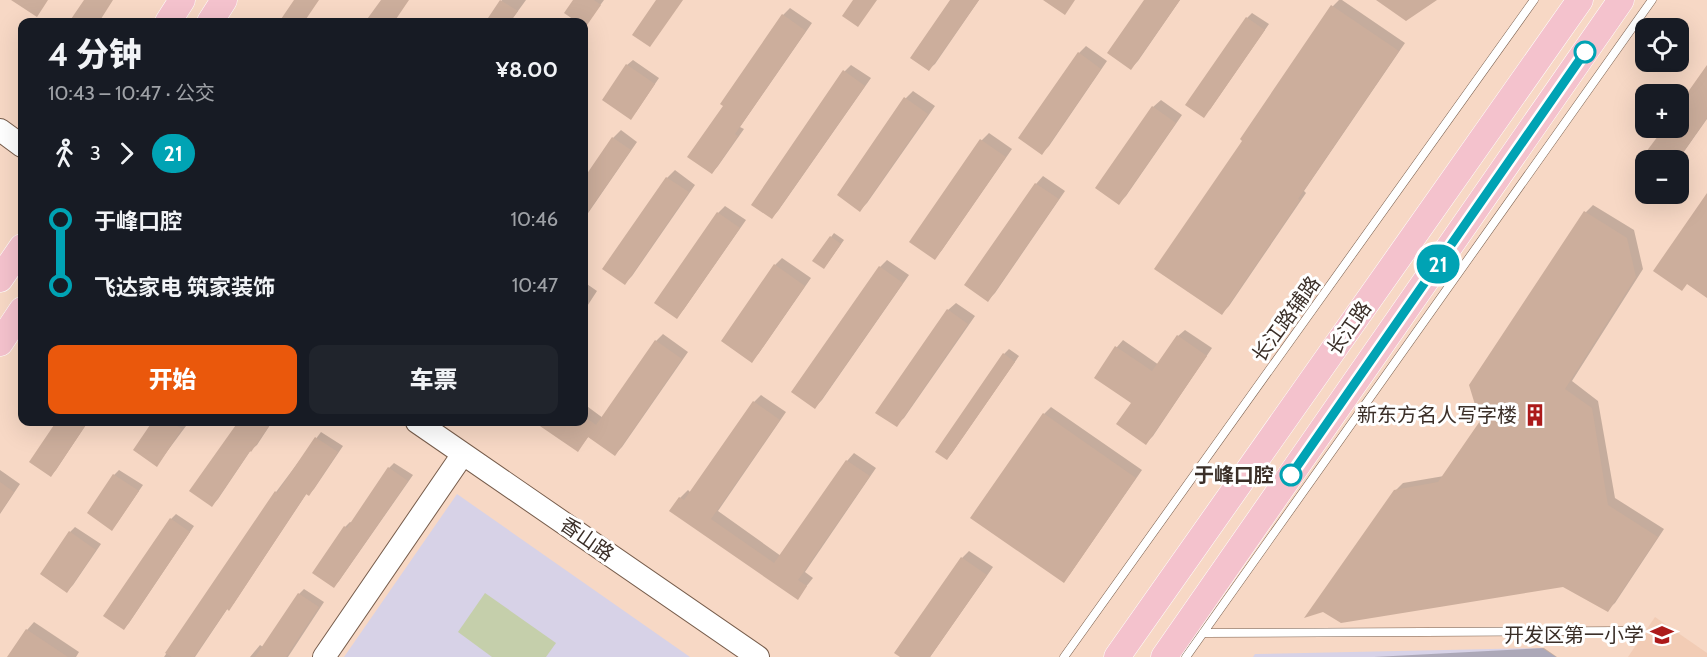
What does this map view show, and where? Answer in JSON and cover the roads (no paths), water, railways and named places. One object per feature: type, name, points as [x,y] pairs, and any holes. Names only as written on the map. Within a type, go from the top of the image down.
[{"type":"main road","points":[[171,18],[182,0]]},
{"type":"main road","points":[[213,18],[224,0]]},
{"type":"main road","name":"长江路","points":[[1117,657],[1580,0]]},
{"type":"main road","name":"长江路","points":[[1164,657],[1621,0]]},
{"type":"main road","points":[[0,279],[18,253]]},
{"type":"main road","points":[[0,343],[18,316]]},
{"type":"street","points":[[0,130],[18,143]]},
{"type":"street","name":"香山路","points":[[423,426],[758,657]]},
{"type":"street","points":[[324,657],[463,453]]},
{"type":"lane","name":"长江路辅路","points":[[1064,657],[1534,0]]},
{"type":"lane","points":[[1186,657],[1652,0]]},
{"type":"lane","points":[[1203,633],[1625,631]]},
{"type":"place","name":"新东方名人写字楼","points":[[1535,415]]},
{"type":"place","name":"于峰口腔","points":[[1291,475]]},
{"type":"place","name":"开发区第一小学","points":[[1662,635]]}]
